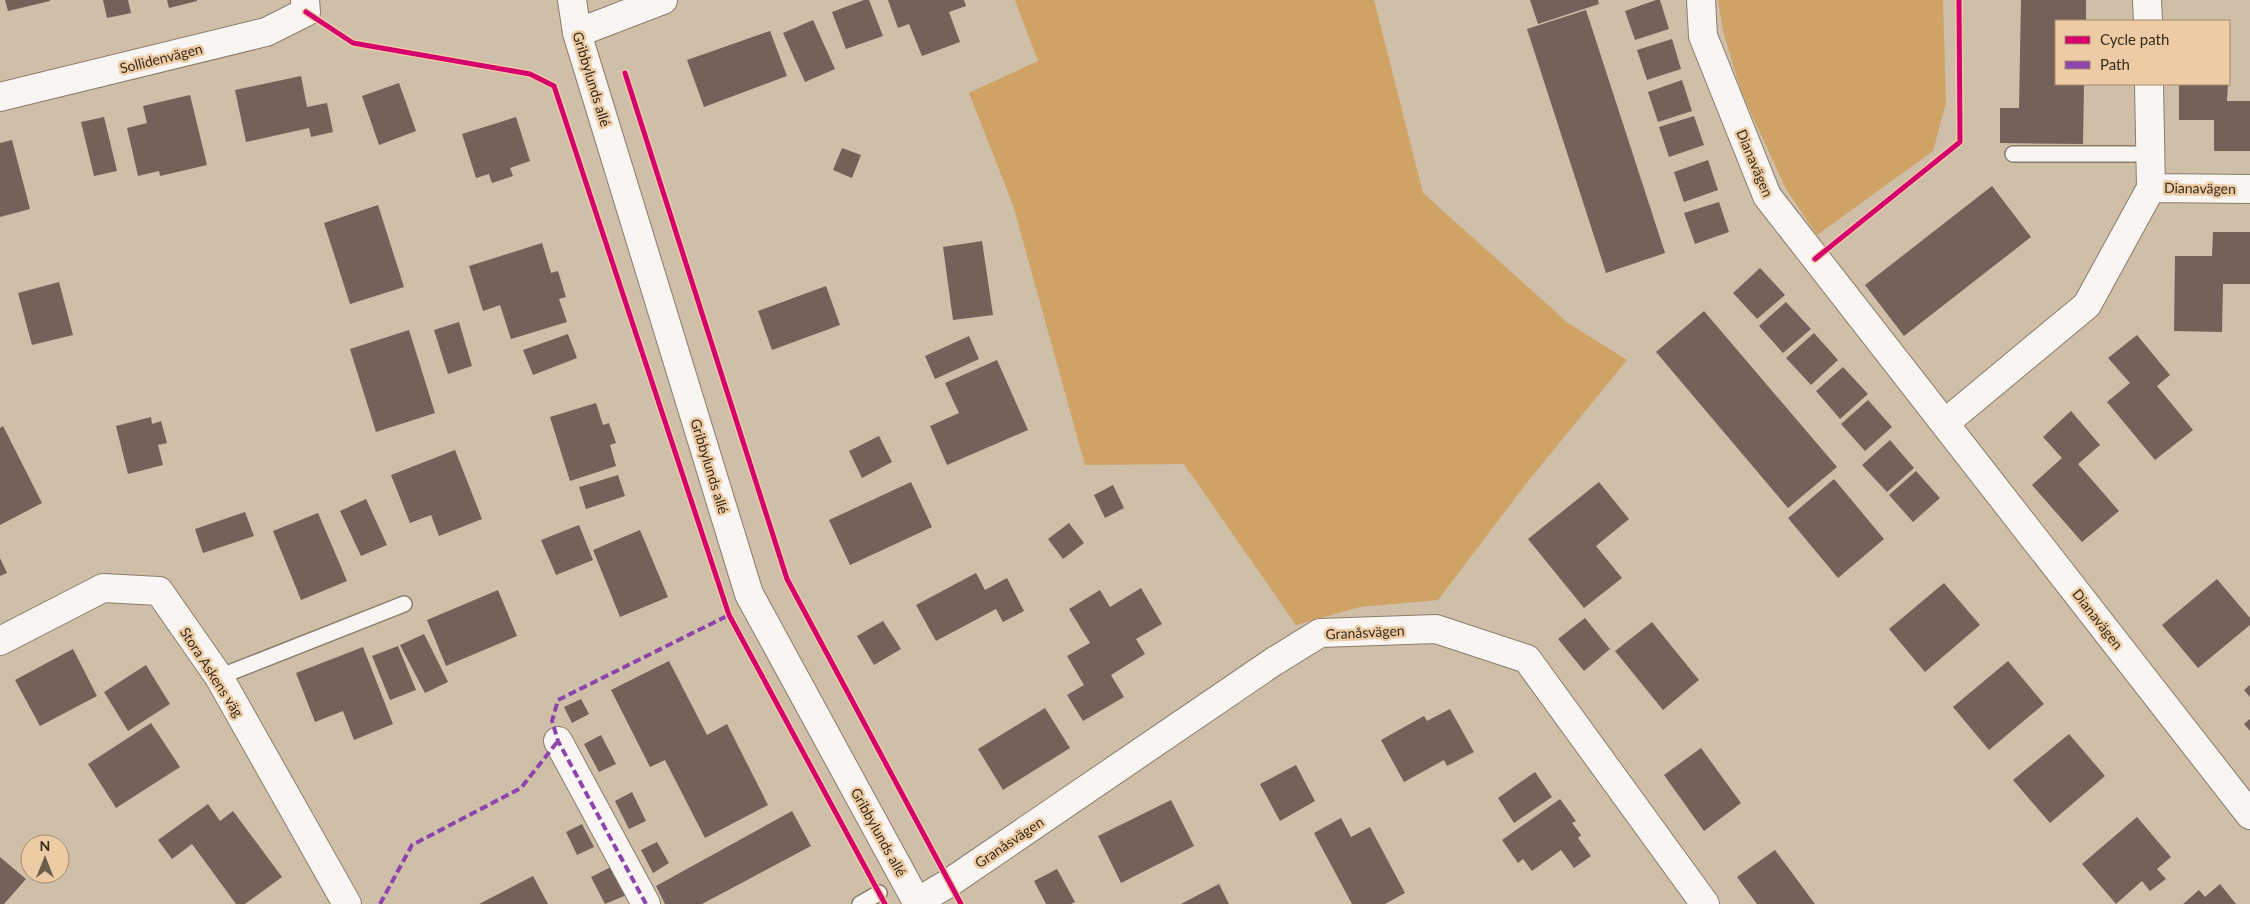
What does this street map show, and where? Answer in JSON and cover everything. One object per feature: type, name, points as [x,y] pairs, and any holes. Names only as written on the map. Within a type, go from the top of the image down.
[{"type":"street","name":"Sollidenvägen","points":[[0,97],[266,32],[306,12],[305,0]]},
{"type":"street","name":"Gribbylunds allé","points":[[572,0],[577,33],[749,594],[917,903]]},
{"type":"street","points":[[577,33],[663,0]]},
{"type":"street","name":"Dianavägen","points":[[1702,0],[1703,36],[1767,196],[2250,815]]},
{"type":"street","points":[[2147,0],[2148,20]]},
{"type":"street","name":"Dianavägen","points":[[1945,423],[2087,305],[2151,188],[2148,85]]},
{"type":"street","name":"Dianavägen","points":[[2151,188],[2250,189]]},
{"type":"street","name":"Stora Askens väg","points":[[0,641],[103,588],[159,591],[219,677],[347,904]]},
{"type":"street","name":"Granåsvägen","points":[[917,903],[1273,662],[1320,633],[1436,629],[1527,659],[1705,904]]},
{"type":"street","points":[[558,741],[646,904]]},
{"type":"lane","points":[[2013,154],[2150,154]]},
{"type":"lane","points":[[219,677],[404,604]]},
{"type":"lane","points":[[860,904],[879,893]]},
{"type":"shaded area","points":[[1015,0],[1374,0],[1423,193],[1568,323],[1627,360],[1525,485],[1438,600],[1360,607],[1296,625],[1184,464],[1085,465],[1013,205],[969,93],[1038,61]]},
{"type":"shaded area","points":[[1718,0],[1943,0],[1946,103],[1933,151],[1817,235],[1786,189],[1741,91],[1723,31]]},
{"type":"building","points":[[5,0],[50,0],[50,1],[8,11]]},
{"type":"building","points":[[103,0],[128,0],[131,13],[107,18]]},
{"type":"building","points":[[167,0],[197,0],[197,1],[169,8]]},
{"type":"building","points":[[864,0],[869,0],[883,36],[846,49],[832,12]]},
{"type":"building","points":[[888,0],[964,0],[966,6],[949,12],[960,42],[922,56],[909,24],[898,28]]},
{"type":"building","points":[[1530,0],[1598,0],[1599,4],[1538,24]]},
{"type":"building","points":[[1660,0],[1669,29],[1635,40],[1625,11]]},
{"type":"building","points":[[2021,0],[2086,0],[2086,20],[2055,20],[2055,85],[2084,85],[2083,144],[2000,143],[2000,108],[2019,108]]},
{"type":"building","points":[[1586,10],[1665,253],[1606,273],[1527,29]]},
{"type":"building","points":[[813,20],[835,69],[805,82],[783,33]]},
{"type":"building","points":[[770,31],[787,76],[704,107],[687,60]]},
{"type":"building","points":[[1672,39],[1681,69],[1647,80],[1637,50]]},
{"type":"building","points":[[301,76],[307,107],[327,103],[333,132],[311,137],[309,128],[246,142],[235,90]]},
{"type":"building","points":[[1682,80],[1692,111],[1658,122],[1648,92]]},
{"type":"building","points":[[399,83],[416,131],[379,145],[362,96]]},
{"type":"building","points":[[2179,85],[2228,85],[2227,101],[2250,101],[2250,151],[2214,151],[2214,120],[2179,120]]},
{"type":"building","points":[[190,95],[207,165],[160,176],[159,171],[138,176],[127,128],[147,123],[143,106]]},
{"type":"building","points":[[1694,116],[1704,145],[1669,157],[1659,127]]},
{"type":"building","points":[[104,117],[117,171],[94,176],[81,122]]},
{"type":"building","points":[[516,117],[530,161],[510,168],[513,176],[492,183],[489,174],[476,178],[462,134]]},
{"type":"building","points":[[12,140],[30,209],[0,217],[0,143]]},
{"type":"building","points":[[842,148],[861,155],[852,178],[833,170]]},
{"type":"building","points":[[1708,160],[1718,190],[1684,202],[1674,172]]},
{"type":"building","points":[[1992,186],[2031,237],[1904,336],[1865,285]]},
{"type":"building","points":[[1719,202],[1729,232],[1695,244],[1684,213]]},
{"type":"building","points":[[378,205],[404,287],[350,304],[324,223]]},
{"type":"building","points":[[2213,232],[2250,232],[2250,284],[2223,284],[2222,332],[2174,331],[2175,256],[2212,256]]},
{"type":"building","points":[[982,241],[993,315],[953,320],[943,247]]},
{"type":"building","points":[[542,243],[551,273],[558,271],[566,297],[559,299],[567,322],[511,339],[500,305],[483,311],[469,266]]},
{"type":"building","points":[[1760,268],[1785,295],[1757,319],[1733,293]]},
{"type":"building","points":[[59,282],[73,335],[32,345],[18,293]]},
{"type":"building","points":[[826,286],[840,325],[772,350],[758,311]]},
{"type":"building","points":[[1786,302],[1811,329],[1783,353],[1759,326]]},
{"type":"building","points":[[1704,311],[1837,467],[1788,508],[1656,352]]},
{"type":"building","points":[[459,322],[472,366],[448,374],[434,330]]},
{"type":"building","points":[[409,330],[435,413],[376,432],[350,349]]},
{"type":"building","points":[[1814,333],[1838,360],[1811,385],[1786,358]]},
{"type":"building","points":[[568,334],[577,358],[533,375],[523,350]]},
{"type":"building","points":[[2137,335],[2170,375],[2157,386],[2193,430],[2155,460],[2107,402],[2130,383],[2108,358]]},
{"type":"building","points":[[969,336],[979,359],[935,379],[925,356]]},
{"type":"building","points":[[997,360],[1028,430],[947,465],[930,426],[959,413],[945,383]]},
{"type":"building","points":[[1843,367],[1868,394],[1840,419],[1816,391]]},
{"type":"building","points":[[1868,400],[1892,427],[1865,451],[1841,424]]},
{"type":"building","points":[[596,403],[603,425],[609,423],[616,443],[610,445],[616,466],[570,481],[550,417]]},
{"type":"building","points":[[2071,411],[2100,445],[2078,464],[2119,511],[2082,542],[2032,485],[2062,458],[2043,437]]},
{"type":"building","points":[[151,417],[152,424],[161,421],[167,443],[158,445],[163,465],[128,474],[116,426]]},
{"type":"building","points":[[3,426],[42,503],[0,525],[0,428]]},
{"type":"building","points":[[879,436],[892,462],[862,478],[849,451]]},
{"type":"building","points":[[1890,440],[1914,468],[1887,492],[1862,465]]},
{"type":"building","points":[[455,450],[482,519],[439,536],[431,515],[410,523],[391,475]]},
{"type":"building","points":[[1916,471],[1940,498],[1913,522],[1889,495]]},
{"type":"building","points":[[618,475],[625,496],[586,509],[579,487]]},
{"type":"building","points":[[1834,479],[1884,539],[1838,578],[1788,518]]},
{"type":"building","points":[[911,482],[932,527],[850,565],[829,520]]},
{"type":"building","points":[[1599,482],[1629,519],[1596,546],[1622,578],[1584,608],[1528,539]]},
{"type":"building","points":[[1113,485],[1124,508],[1105,518],[1094,495]]},
{"type":"building","points":[[366,499],[387,545],[361,556],[340,511]]},
{"type":"building","points":[[245,512],[254,536],[203,553],[195,529]]},
{"type":"building","points":[[318,513],[347,581],[301,600],[273,531]]},
{"type":"building","points":[[1069,523],[1084,543],[1063,559],[1048,539]]},
{"type":"building","points":[[579,525],[593,560],[556,575],[541,540]]},
{"type":"building","points":[[640,530],[668,597],[620,617],[593,550]]},
{"type":"building","points":[[0,558],[7,573],[0,576]]},
{"type":"building","points":[[976,573],[985,590],[1007,578],[1024,611],[1003,622],[996,609],[936,641],[916,605]]},
{"type":"building","points":[[2217,579],[2250,618],[2250,625],[2198,668],[2162,625]]},
{"type":"building","points":[[1944,583],[1980,625],[1925,672],[1889,629]]},
{"type":"building","points":[[1141,588],[1162,624],[1136,639],[1145,654],[1111,675],[1124,697],[1083,721],[1067,695],[1084,685],[1067,656],[1090,643],[1069,609],[1100,590],[1110,607]]},
{"type":"building","points":[[498,590],[517,636],[446,666],[427,620]]},
{"type":"building","points":[[1585,618],[1610,649],[1584,671],[1558,639]]},
{"type":"building","points":[[883,621],[901,649],[874,665],[857,636]]},
{"type":"building","points":[[1652,622],[1699,680],[1663,710],[1615,651]]},
{"type":"building","points":[[424,634],[448,682],[425,693],[400,645]]},
{"type":"building","points":[[398,646],[416,690],[390,700],[372,656]]},
{"type":"building","points":[[363,647],[393,724],[354,740],[343,711],[315,722],[296,673]]},
{"type":"building","points":[[73,649],[97,696],[40,726],[15,680]]},
{"type":"building","points":[[669,661],[707,735],[727,724],[768,805],[705,838],[665,760],[650,767],[611,690]]},
{"type":"building","points":[[2008,661],[2044,704],[1989,750],[1953,707]]},
{"type":"building","points":[[146,665],[170,704],[128,731],[104,692]]},
{"type":"building","points":[[2250,685],[2250,697],[2244,690]]},
{"type":"building","points":[[581,699],[589,714],[572,723],[564,707]]},
{"type":"building","points":[[1045,708],[1070,748],[1003,790],[978,749]]},
{"type":"building","points":[[1450,709],[1474,752],[1447,766],[1444,760],[1404,782],[1381,740],[1424,716],[1427,721]]},
{"type":"building","points":[[2250,719],[2250,731],[2244,724]]},
{"type":"building","points":[[151,723],[180,767],[116,808],[88,764]]},
{"type":"building","points":[[2069,734],[2105,776],[2050,823],[2013,780]]},
{"type":"building","points":[[601,735],[616,764],[599,772],[584,744]]},
{"type":"building","points":[[1701,748],[1741,803],[1704,831],[1664,775]]},
{"type":"building","points":[[1296,765],[1315,801],[1280,821],[1260,784]]},
{"type":"building","points":[[1535,772],[1552,797],[1514,823],[1498,798]]},
{"type":"building","points":[[632,792],[646,821],[629,829],[615,801]]},
{"type":"building","points":[[1560,799],[1576,821],[1572,823],[1581,835],[1578,838],[1591,856],[1574,868],[1561,850],[1532,871],[1523,859],[1518,863],[1502,840]]},
{"type":"building","points":[[1171,800],[1194,846],[1121,883],[1098,836]]},
{"type":"building","points":[[208,804],[220,821],[233,811],[282,877],[245,904],[236,904],[192,844],[172,859],[158,840]]},
{"type":"building","points":[[792,811],[811,846],[702,904],[665,904],[656,886]]},
{"type":"building","points":[[2137,817],[2171,857],[2157,869],[2166,879],[2150,891],[2142,881],[2116,904],[2082,864]]},
{"type":"building","points":[[1341,818],[1351,837],[1370,827],[1405,893],[1385,904],[1352,904],[1314,833]]},
{"type":"building","points":[[582,824],[594,847],[577,855],[566,832]]},
{"type":"building","points":[[657,842],[669,863],[653,873],[641,850]]},
{"type":"building","points":[[1775,850],[1815,904],[1757,904],[1737,877]]},
{"type":"building","points":[[0,857],[20,874],[20,884],[22,884],[4,904],[0,904]]},
{"type":"building","points":[[615,865],[629,894],[605,904],[591,877]]},
{"type":"building","points":[[1057,869],[1075,902],[1071,904],[1046,904],[1034,881]]},
{"type":"building","points":[[533,876],[548,904],[479,904]]},
{"type":"building","points":[[1219,884],[1229,904],[1181,904]]},
{"type":"building","points":[[2220,884],[2236,904],[2183,904],[2199,890],[2205,897]]},
{"type":"marked path","points":[[646,904],[558,741],[552,721],[558,700],[729,615]]},
{"type":"marked path","points":[[380,904],[412,845],[521,788],[558,741]]},
{"type":"cycle path","points":[[1815,259],[1960,142],[1959,0]]},
{"type":"cycle path","points":[[306,12],[353,43],[530,74],[554,86],[729,615],[885,904]]},
{"type":"cycle path","points":[[625,73],[787,579],[961,904]]}]
